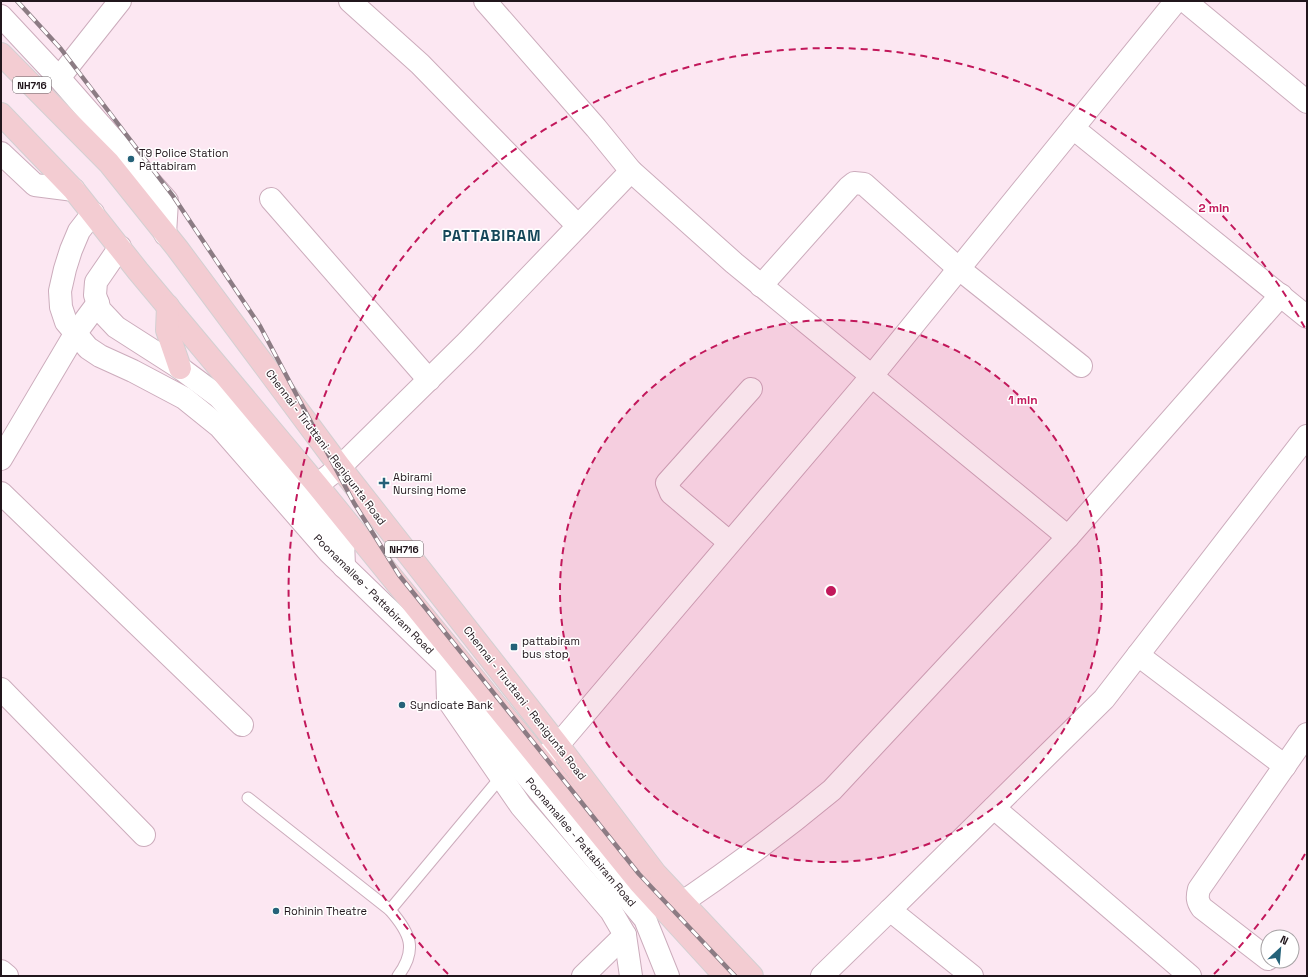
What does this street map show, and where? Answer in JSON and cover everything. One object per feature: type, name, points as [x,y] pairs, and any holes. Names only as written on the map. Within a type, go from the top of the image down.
[{"type":"highway","name":"Chennai - Tiruttani - Renigunta Road","points":[[1,54],[109,163],[165,234],[340,467],[558,745],[655,873],[675,907],[725,976]]},
{"type":"highway","name":"Chennai - Tiruttani - Renigunta Road","points":[[1,114],[74,190],[317,485],[640,883],[675,907],[752,976]]},
{"type":"highway","points":[[168,306],[167,330],[180,368]]},
{"type":"street","points":[[59,78],[120,1]]},
{"type":"street","points":[[350,1],[420,64],[578,226]]},
{"type":"street","points":[[485,1],[596,128],[631,171],[761,286],[1068,538]]},
{"type":"street","points":[[541,760],[558,745],[729,542],[871,377],[1176,1]]},
{"type":"street","points":[[1185,1],[1307,102]]},
{"type":"street","name":"NH716","points":[[1,16],[59,78],[167,201],[165,234]]},
{"type":"street","points":[[1073,128],[1307,317]]},
{"type":"street","points":[[1,153],[34,185],[74,190]]},
{"type":"street","points":[[317,485],[340,467],[429,380],[631,171]]},
{"type":"street","points":[[761,286],[854,183],[864,184],[958,268],[1081,366]]},
{"type":"street","points":[[271,198],[429,380]]},
{"type":"street","name":"Poonamallee - Pattabiram Road","points":[[93,213],[79,231],[71,250],[60,291],[61,307],[66,322],[75,334],[88,348],[100,356],[133,371],[184,398],[203,412],[224,431],[329,552],[447,666],[509,771],[645,919],[668,976]]},
{"type":"street","points":[[120,247],[96,282],[95,295],[107,319],[116,327],[180,368],[219,397],[246,425],[343,540],[344,567]]},
{"type":"street","points":[[675,907],[744,860],[832,790],[1068,538],[1281,295]]},
{"type":"street","points":[[1,459],[75,334],[98,303]]},
{"type":"street","points":[[729,542],[671,493],[667,483],[751,390]]},
{"type":"street","points":[[822,976],[1104,699],[1307,436]]},
{"type":"street","points":[[1,493],[242,725]]},
{"type":"street","points":[[1138,655],[1285,766]]},
{"type":"street","points":[[1,689],[144,835]]},
{"type":"street","points":[[1260,952],[1202,908],[1198,902],[1197,896],[1199,889],[1307,734]]},
{"type":"street","points":[[509,771],[521,806],[611,911],[625,935],[631,976]]},
{"type":"street","points":[[994,808],[1190,976]]},
{"type":"street","points":[[890,910],[972,976]]},
{"type":"street","points":[[583,976],[625,935]]},
{"type":"street","points":[[1,971],[6,976]]},
{"type":"lane","points":[[390,910],[509,771]]},
{"type":"lane","points":[[248,798],[390,910],[404,926],[411,946],[406,966],[398,976]]},
{"type":"railway","points":[[17,1],[61,49],[173,196],[260,326],[354,503],[399,575],[639,874],[735,976]]},
{"type":"place","name":"T9 Police Station Pattabiram","points":[[131,159]]},
{"type":"place","name":"Abirami Nursing Home","points":[[384,483]]},
{"type":"place","name":"pattabiram bus stop","points":[[514,647]]},
{"type":"place","name":"Syndicate Bank","points":[[402,705]]},
{"type":"place","name":"Rohinin Theatre","points":[[276,911]]},
{"type":"district","name":"PATTABIRAM","points":[[492,235]]}]
